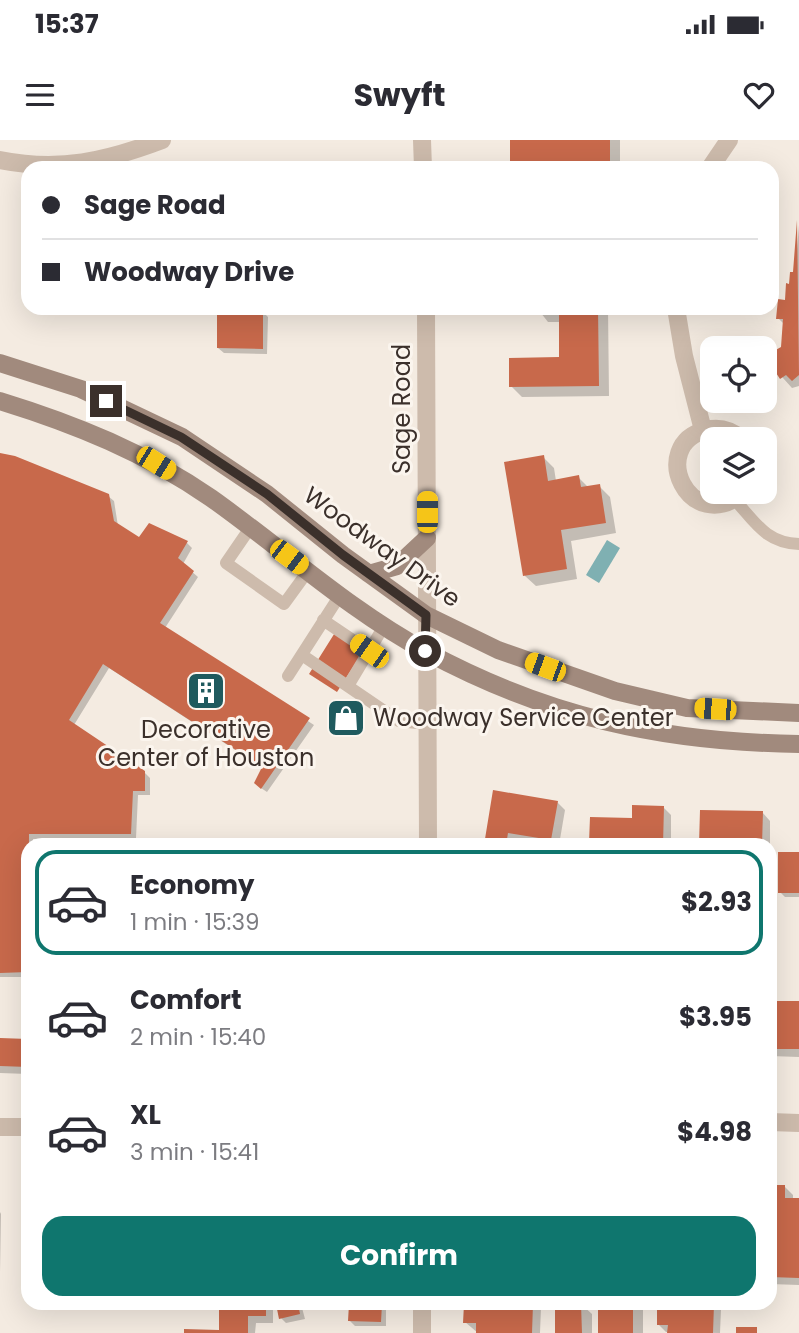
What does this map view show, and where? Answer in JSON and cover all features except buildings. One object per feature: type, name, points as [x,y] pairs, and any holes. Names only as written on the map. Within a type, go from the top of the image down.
[{"type":"main road","name":"Woodway Drive","points":[[0,363],[81,389],[181,437],[267,494],[426,615],[498,650],[615,691],[687,708],[799,713]]},
{"type":"main road","points":[[0,401],[64,421],[156,463],[384,626],[425,651],[536,701],[614,724],[685,738],[799,744]]},
{"type":"main road","points":[[369,574],[397,566],[427,538]]},
{"type":"main road","points":[[685,738],[687,708]]},
{"type":"street","points":[[82,161],[162,140]]},
{"type":"street","points":[[422,140],[423,161]]},
{"type":"street","points":[[715,161],[729,140]]},
{"type":"street","points":[[0,160],[21,162]]},
{"type":"street","name":"Sage Road","points":[[426,315],[425,651],[428,838]]},
{"type":"street","points":[[677,315],[684,356],[702,427]]},
{"type":"street","points":[[700,432],[692,436],[678,457],[680,483],[700,501]]},
{"type":"street","points":[[777,1122],[799,1123]]},
{"type":"street","points":[[0,1127],[21,1127]]},
{"type":"street","points":[[422,1310],[422,1333]]},
{"type":"lane","points":[[745,504],[766,534],[780,544],[799,544]]},
{"type":"lane","points":[[250,528],[226,563],[284,604],[308,571]]},
{"type":"lane","points":[[288,676],[340,594]]},
{"type":"lane","points":[[324,620],[369,651]]},
{"type":"lane","points":[[348,686],[384,626]]},
{"type":"lane","points":[[302,655],[399,721],[426,724]]},
{"type":"water","points":[[607,540],[620,548],[599,583],[586,575]]},
{"type":"place","name":"Decorative Center of Houston","points":[[206,691]]},
{"type":"place","name":"Woodway Service Center","points":[[346,718]]},
{"type":"route","points":[[106,401],[181,437],[267,494],[343,555],[426,615],[425,651]]}]
